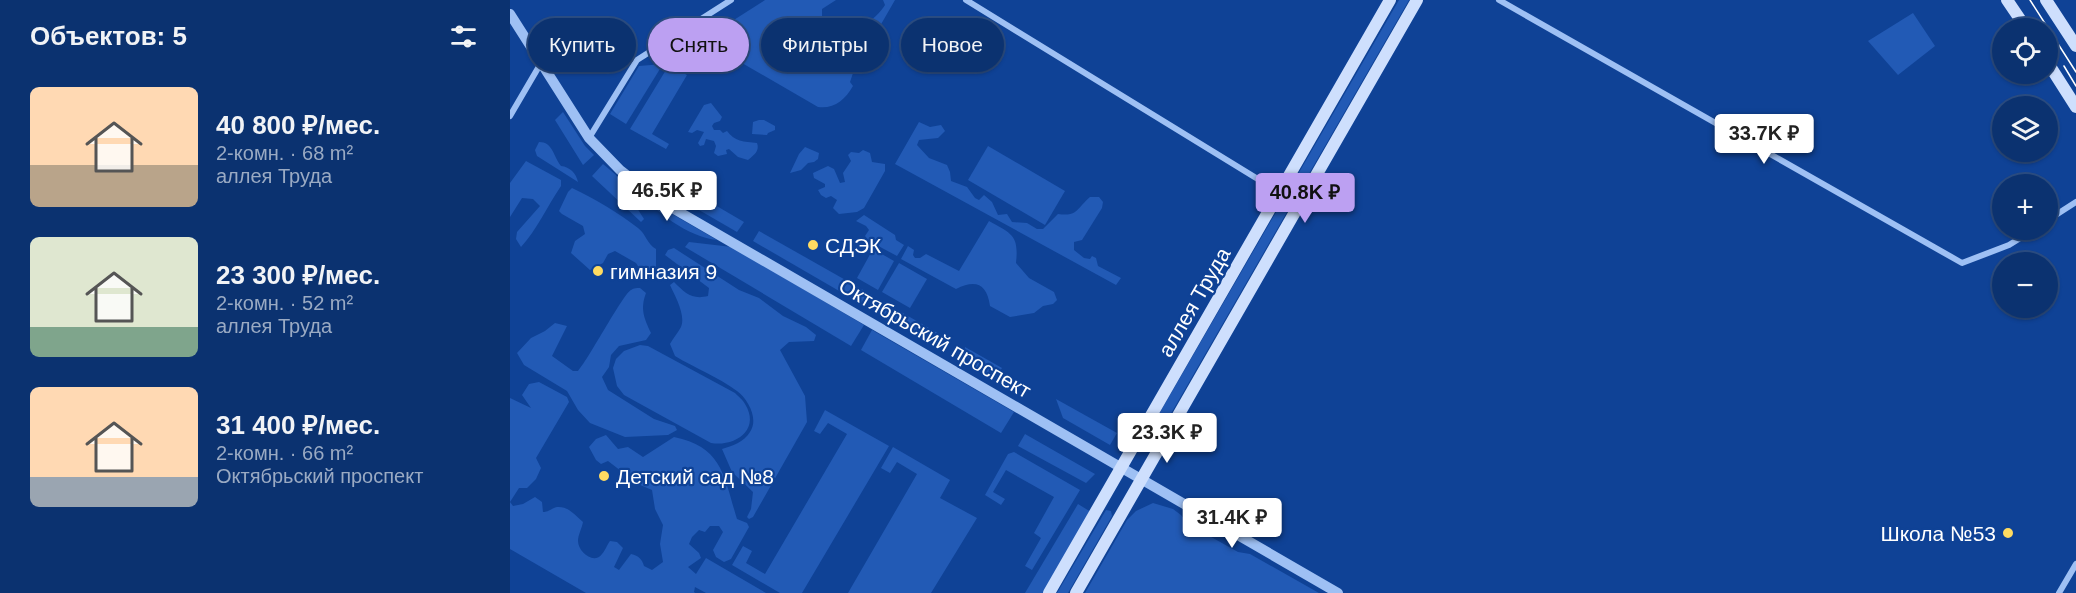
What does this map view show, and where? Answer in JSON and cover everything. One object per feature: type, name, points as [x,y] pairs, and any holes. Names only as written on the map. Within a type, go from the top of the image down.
[{"type":"main road","name":"аллея Труда","points":[[1049,593],[1390,0]]},
{"type":"main road","name":"аллея Труда","points":[[1076,593],[1417,0]]},
{"type":"main road","points":[[2007,0],[2019,18]]},
{"type":"main road","points":[[2046,0],[2076,46]]},
{"type":"main road","points":[[2058,79],[2076,107]]},
{"type":"street","points":[[589,138],[636,60],[731,0]]},
{"type":"street","points":[[966,0],[1279,193]]},
{"type":"street","points":[[1499,0],[1962,263],[2017,240]]},
{"type":"street","name":"Октябрьский проспект","points":[[510,14],[528,42]]},
{"type":"street","points":[[510,116],[536,72]]},
{"type":"street","name":"Октябрьский проспект","points":[[547,72],[589,138],[620,170],[662,202],[1338,593]]},
{"type":"street","points":[[2058,214],[2076,202]]},
{"type":"street","points":[[2060,593],[2076,564]]},
{"type":"shaded area","points":[[765,0],[836,0],[822,9],[823,18],[761,18],[761,72],[854,72],[850,82],[853,86],[850,91],[834,105],[818,107],[749,67],[749,18],[737,18]]},
{"type":"shaded area","points":[[883,0],[895,0],[885,18],[873,18],[885,5]]},
{"type":"shaded area","points":[[1399,0],[1409,0],[1150,450],[1144,451],[1141,445]]},
{"type":"shaded area","points":[[1913,13],[1935,46],[1898,75],[1868,41]]},
{"type":"shaded area","points":[[648,65],[648,72],[658,72],[626,124],[610,114],[639,66]]},
{"type":"shaded area","points":[[665,72],[682,72],[687,75],[652,134],[669,144],[666,149],[630,129]]},
{"type":"shaded area","points":[[711,103],[722,117],[712,126],[714,130],[720,130],[723,133],[727,131],[740,140],[757,143],[757,151],[748,160],[738,157],[729,149],[726,150],[727,154],[718,156],[714,153],[716,146],[714,141],[706,139],[704,145],[700,146],[698,143],[704,132],[697,130],[692,133],[688,132],[704,105]]},
{"type":"shaded area","points":[[563,112],[585,146],[594,155],[583,165],[555,120]]},
{"type":"shaded area","points":[[759,120],[775,126],[775,130],[767,135],[752,134],[753,122]]},
{"type":"shaded area","points":[[919,122],[930,127],[941,125],[945,131],[938,138],[919,140],[917,145],[929,158],[947,165],[951,181],[967,187],[979,200],[984,195],[992,202],[998,215],[1007,214],[1012,222],[1027,223],[1037,229],[1043,229],[1058,214],[1073,213],[1090,197],[1099,197],[1103,202],[1102,208],[1082,240],[1074,242],[1074,250],[1084,258],[1090,259],[1092,256],[1096,258],[1098,266],[1121,278],[1116,285],[895,164]]},
{"type":"shaded area","points":[[539,142],[550,147],[561,166],[572,171],[578,182],[537,156],[535,150]]},
{"type":"shaded area","points":[[988,146],[1065,191],[1045,225],[968,180]]},
{"type":"shaded area","points":[[805,147],[819,153],[818,159],[808,163],[801,170],[790,173],[799,154]]},
{"type":"shaded area","points":[[863,150],[870,153],[872,162],[885,164],[885,171],[864,208],[857,212],[839,214],[833,208],[837,200],[831,196],[826,198],[821,195],[818,190],[825,187],[825,184],[814,178],[813,173],[828,166],[834,169],[840,183],[845,182],[843,173],[851,161],[848,155],[851,152],[859,153]]},
{"type":"shaded area","points":[[526,161],[561,180],[561,186],[537,226],[521,247],[516,239],[517,232],[540,206],[533,199],[522,198],[510,217],[510,183]]},
{"type":"shaded area","points":[[603,164],[616,175],[644,219],[641,222],[592,176]]},
{"type":"shaded area","points":[[636,187],[665,210],[717,240],[695,234],[672,221],[651,205]]},
{"type":"shaded area","points":[[572,188],[607,207],[641,230],[656,249],[656,273],[643,280],[635,276],[640,269],[636,263],[615,251],[608,254],[603,263],[590,270],[571,253],[575,241],[585,234],[583,226],[559,211]]},
{"type":"shaded area","points":[[686,188],[744,222],[737,232],[680,199]]},
{"type":"shaded area","points":[[864,215],[895,235],[896,240],[904,245],[897,256],[869,241],[865,236],[869,230],[856,221]]},
{"type":"shaded area","points":[[989,221],[1012,236],[1016,246],[1016,263],[1029,278],[1054,292],[1057,300],[1053,304],[1043,306],[1034,313],[1010,317],[990,306],[983,288],[969,284],[956,289],[901,259],[908,246],[914,250],[915,258],[926,254],[959,271]]},
{"type":"shaded area","points":[[759,231],[872,295],[865,306],[753,241]]},
{"type":"shaded area","points":[[689,242],[732,247],[864,325],[851,346],[685,247]]},
{"type":"shaded area","points":[[674,248],[739,290],[759,298],[783,316],[806,327],[816,335],[814,341],[789,342],[780,350],[805,396],[807,422],[753,517],[749,519],[747,517],[751,509],[753,492],[732,472],[722,449],[738,443],[747,435],[752,427],[753,415],[745,399],[737,391],[675,356],[670,344],[681,327],[682,317],[670,285],[674,282],[685,292],[697,297],[708,296],[709,288],[665,255],[668,250]]},
{"type":"shaded area","points":[[873,249],[894,261],[878,290],[857,278]]},
{"type":"shaded area","points":[[899,263],[927,279],[910,308],[882,292]]},
{"type":"shaded area","points":[[640,288],[646,293],[643,304],[644,313],[651,333],[646,340],[619,346],[611,355],[609,367],[602,377],[608,390],[654,419],[675,426],[677,430],[668,435],[625,437],[590,423],[578,410],[567,391],[524,365],[517,353],[531,338],[555,323],[567,326],[552,356],[573,371],[578,371],[627,294],[632,289]]},
{"type":"shaded area","points":[[882,301],[941,335],[928,341],[876,311]]},
{"type":"shaded area","points":[[872,330],[1014,412],[1001,433],[861,350]]},
{"type":"shaded area","points":[[640,345],[648,346],[735,393],[749,413],[748,429],[737,439],[720,444],[711,443],[624,395],[617,386],[613,368],[616,359],[624,351]]},
{"type":"shaded area","points":[[965,347],[1002,368],[994,380],[978,371],[964,352]]},
{"type":"shaded area","points":[[539,382],[567,397],[569,402],[536,458],[541,468],[536,479],[527,488],[519,488],[510,502],[510,398],[531,408],[522,395],[529,384]]},
{"type":"shaded area","points":[[1056,399],[1117,433],[1110,445],[1063,418]]},
{"type":"shaded area","points":[[825,410],[889,446],[802,593],[780,593],[732,565],[743,546],[752,551],[746,563],[765,574],[847,434],[828,423],[820,434],[814,431]]},
{"type":"shaded area","points":[[1025,434],[1095,474],[1086,483],[1018,446]]},
{"type":"shaded area","points":[[606,435],[618,449],[628,447],[643,457],[674,437],[690,442],[703,448],[719,466],[737,519],[747,523],[749,527],[731,559],[724,562],[716,557],[713,550],[723,532],[719,526],[710,526],[705,532],[699,530],[689,544],[701,558],[688,567],[696,574],[706,558],[766,593],[706,593],[695,587],[695,593],[586,593],[510,549],[510,502],[513,506],[523,504],[535,497],[542,502],[543,512],[557,507],[568,509],[583,522],[578,541],[583,553],[587,556],[599,557],[610,541],[617,542],[623,548],[614,567],[619,570],[631,554],[638,557],[644,566],[652,570],[663,562],[660,544],[663,525],[655,509],[652,490],[624,478],[621,471],[608,461],[601,464],[589,447],[596,439]]},
{"type":"shaded area","points":[[893,447],[950,480],[940,498],[977,518],[931,593],[848,593],[917,474],[897,462],[890,473],[881,468]]},
{"type":"shaded area","points":[[1014,452],[1080,490],[1032,570],[1025,566],[1041,538],[1034,533],[1054,497],[1006,470],[993,492],[1005,499],[1001,505],[985,495],[1008,454]]},
{"type":"shaded area","points":[[1153,503],[1173,509],[1188,524],[1238,552],[1250,554],[1319,593],[1085,593],[1127,520],[1136,511]]},
{"type":"shaded area","points":[[1078,504],[1091,512],[1045,593],[1025,593]]},
{"type":"shaded area","points":[[1106,510],[1111,511],[1112,516],[1068,593],[1057,593]]},
{"type":"tram line","points":[[2030,0],[2076,72]]},
{"type":"tram line","points":[[2064,66],[2076,86]]},
{"type":"place","name":"СДЭК","points":[[813,245]]},
{"type":"place","name":"гимназия 9","points":[[598,271]]},
{"type":"place","name":"Детский сад №8","points":[[604,476]]},
{"type":"place","name":"Школа №53","points":[[2008,533]]}]
